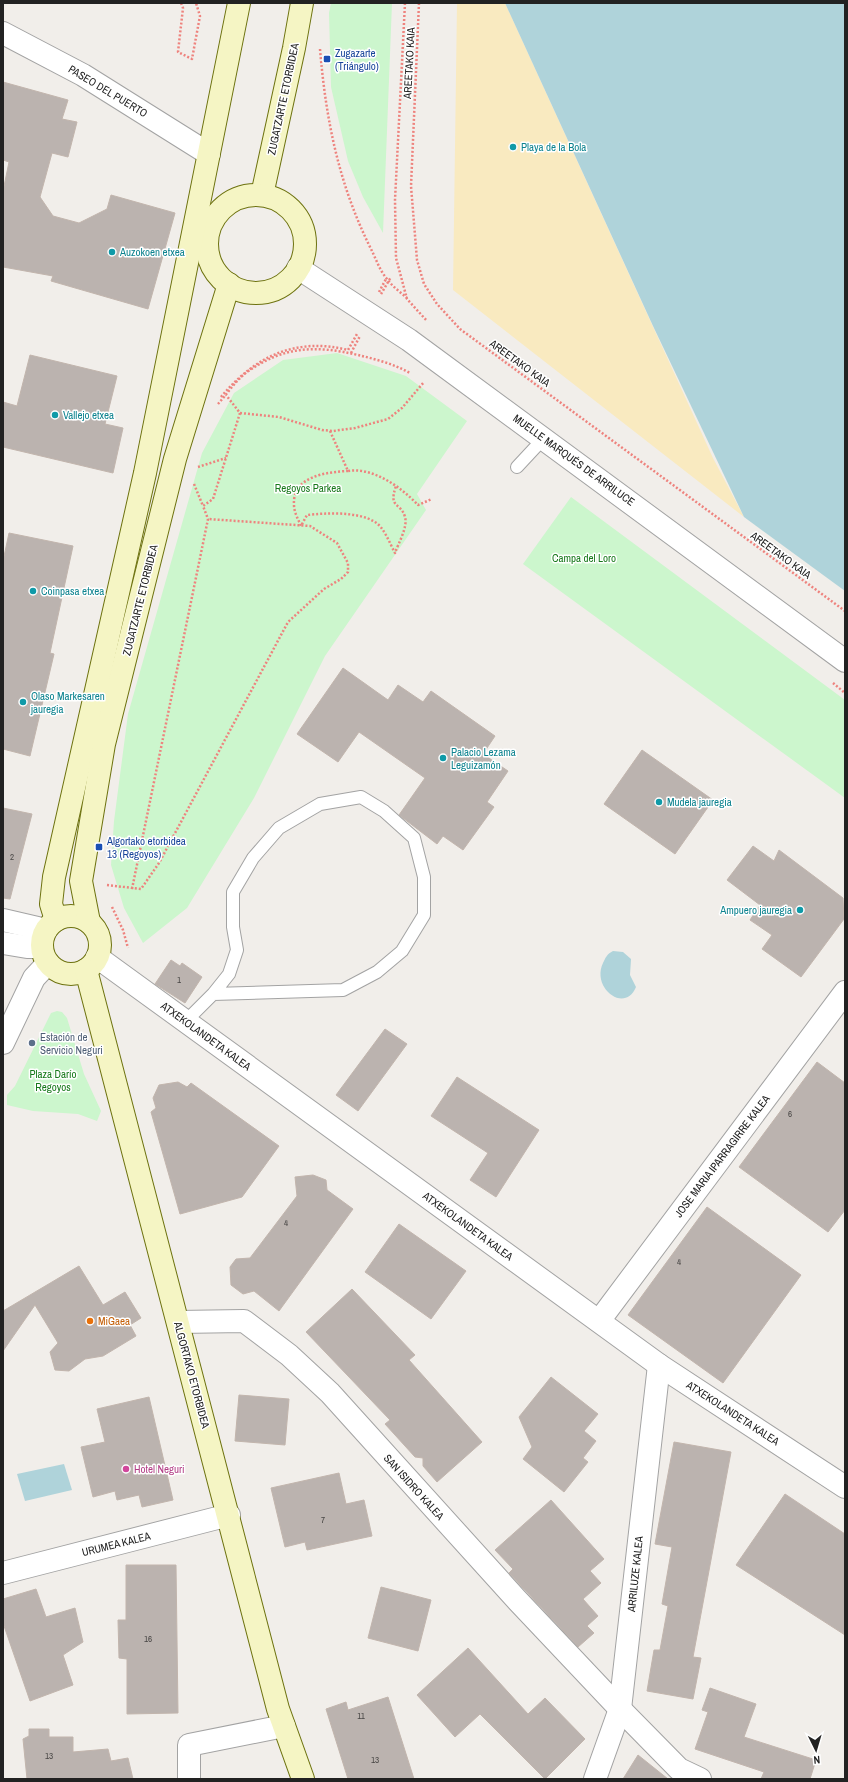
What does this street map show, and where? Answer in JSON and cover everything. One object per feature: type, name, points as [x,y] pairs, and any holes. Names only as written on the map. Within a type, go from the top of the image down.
[{"type":"street","name":"ZUGATZARTE ETORBIDEA","points":[[48,940],[54,877],[144,481],[240,3]]},
{"type":"street","name":"ZUGATZARTE ETORBIDEA","points":[[262,195],[294,48],[302,3]]},
{"type":"street","name":"PASEO DEL PUERTO","points":[[3,33],[83,74],[209,154]]},
{"type":"street","name":"ZUGATZARTE ETORBIDEA","points":[[178,308],[191,284],[208,233],[209,154]]},
{"type":"street","points":[[250,195],[262,195],[283,202],[295,214],[303,228],[306,245],[302,260],[295,275],[283,285],[269,291],[253,293],[238,289],[229,284],[215,270],[209,255],[208,233],[220,211],[234,200],[250,195]]},
{"type":"street","name":"MUELLE MARQUÉS DE ARRILUCE","points":[[298,268],[409,340],[845,661]]},
{"type":"street","name":"ZUGATZARTE ETORBIDEA","points":[[89,922],[81,881],[104,744],[175,459],[229,284]]},
{"type":"street","points":[[3,920],[48,940],[61,973],[70,974],[92,963],[100,948],[99,938],[95,929],[89,922],[72,916],[63,917],[48,940],[34,978],[3,1044]]},
{"type":"street","points":[[3,943],[27,947],[48,940]]},
{"type":"street","name":"ATXEKOLANDETA KALEA","points":[[92,963],[186,1021],[659,1365],[845,1487]]},
{"type":"street","name":"ALGORTAKO ETORBIDEA","points":[[92,963],[178,1322],[278,1709],[303,1779]]},
{"type":"street","name":"JOSE MARIA IPARRAGIRRE KALEA","points":[[599,1321],[845,992]]},
{"type":"street","name":"SAN ISIDRO KALEA","points":[[178,1322],[244,1321],[289,1355],[330,1394],[516,1600],[620,1709],[679,1769],[700,1779]]},
{"type":"street","name":"ARRILUZE KALEA","points":[[595,1779],[620,1709],[659,1365]]},
{"type":"street","name":"URUMEA KALEA","points":[[3,1573],[229,1516]]},
{"type":"street","points":[[189,1779],[189,1745],[284,1726]]},
{"type":"lane","points":[[517,467],[544,438]]},
{"type":"lane","points":[[186,1021],[213,994],[229,974],[237,950],[232,927],[233,892],[253,858],[279,828],[320,804],[360,797],[384,811],[414,838],[424,877],[424,916],[402,951],[377,972],[343,990],[213,994]]},
{"type":"path","points":[[181,3],[183,8],[178,52],[192,60],[200,16],[196,3]]},
{"type":"path","points":[[405,3],[395,200],[396,258],[407,299]]},
{"type":"path","name":"AREETAKO KAIA","points":[[419,3],[411,186],[417,260],[424,284],[437,304],[460,329],[845,611]]},
{"type":"path","points":[[320,42],[325,103],[335,152],[350,199],[366,238],[386,279],[407,299],[432,327]]},
{"type":"path","points":[[223,394],[245,370],[286,349],[309,346],[334,347],[348,350]]},
{"type":"path","points":[[413,375],[402,368],[371,358],[335,349],[309,348],[287,351],[246,373],[226,395],[240,413],[279,417],[329,431],[355,428],[388,419],[402,408],[417,392],[424,381],[419,378]]},
{"type":"path","points":[[204,506],[213,499],[240,413]]},
{"type":"path","points":[[329,431],[348,471]]},
{"type":"path","points":[[195,469],[226,457]]},
{"type":"path","points":[[301,526],[294,504],[295,496],[305,481],[330,471],[356,470],[369,473],[407,493],[418,505],[432,499]]},
{"type":"path","points":[[132,889],[208,519],[204,506],[191,478]]},
{"type":"path","points":[[301,526],[306,515],[337,513],[364,518],[376,522],[395,553],[405,525],[405,516],[393,501],[396,486]]},
{"type":"path","points":[[106,890],[104,885],[141,889],[159,863],[288,622],[324,589],[341,579],[348,572],[348,563],[344,553],[337,543],[310,526],[208,519]]},
{"type":"path","points":[[110,902],[123,930]]},
{"type":"sand","name":"Playa de la Bola","points":[[457,3],[505,3],[713,458],[744,517],[453,290]]},
{"type":"green space","points":[[331,3],[392,3],[383,233],[363,197],[348,161],[331,87],[329,13]]},
{"type":"green space","name":"Regoyos Parkea","points":[[337,353],[406,376],[467,421],[417,494],[426,510],[325,656],[254,798],[187,908],[143,943],[124,908],[111,865],[114,821],[128,714],[202,453],[234,393],[283,360]]},
{"type":"green space","name":"Campa del Loro","points":[[571,497],[845,700],[845,798],[523,564]]},
{"type":"green space","name":"Plaza Darío Regoyos","points":[[57,1011],[62,1012],[67,1018],[84,1074],[101,1111],[97,1121],[78,1114],[33,1111],[7,1105],[7,1095],[15,1086],[51,1013]]},
{"type":"water","points":[[505,3],[845,3],[845,591],[744,517],[653,326]]},
{"type":"water","points":[[613,951],[623,952],[631,959],[630,975],[636,987],[631,995],[625,998],[618,998],[611,994],[605,989],[602,981],[601,972],[603,963],[606,957]]},
{"type":"water","points":[[64,1464],[72,1490],[25,1501],[17,1474]]},
{"type":"building","points":[[3,82],[68,100],[62,119],[77,122],[68,157],[52,153],[40,197],[53,216],[79,223],[107,209],[111,195],[175,213],[148,309],[51,281],[53,276],[3,267],[3,191],[9,162],[3,160]]},
{"type":"building","name":"Vallejo etxea","points":[[30,355],[117,376],[105,424],[123,428],[113,473],[3,447],[3,402],[17,406]]},
{"type":"building","points":[[9,533],[73,546],[50,653],[54,654],[30,756],[3,749],[3,561]]},
{"type":"building","name":"Palacio Lezama Leguizamón","points":[[343,668],[388,700],[398,685],[423,702],[431,691],[495,736],[483,754],[508,771],[487,802],[494,807],[463,850],[443,836],[437,844],[399,815],[425,778],[359,732],[338,762],[297,734]]},
{"type":"building","name":"Mudela jauregia","points":[[642,750],[713,800],[675,854],[604,804]]},
{"type":"building","points":[[3,808],[32,814],[10,899],[3,898]]},
{"type":"building","name":"Ampuero jauregia","points":[[753,846],[774,861],[779,850],[843,898],[844,919],[801,977],[762,949],[772,935],[750,920],[760,905],[727,880]]},
{"type":"building","points":[[171,960],[180,966],[182,963],[202,977],[185,1003],[155,984]]},
{"type":"building","points":[[385,1029],[407,1044],[358,1111],[336,1095]]},
{"type":"building","points":[[817,1062],[845,1083],[845,1210],[828,1232],[739,1167]]},
{"type":"building","points":[[457,1077],[539,1130],[496,1197],[470,1180],[488,1153],[431,1116]]},
{"type":"building","points":[[178,1082],[187,1087],[191,1083],[279,1146],[242,1197],[180,1214],[151,1112],[156,1108],[153,1098],[159,1085]]},
{"type":"building","points":[[313,1175],[326,1180],[327,1190],[353,1209],[279,1311],[254,1291],[243,1294],[231,1285],[230,1267],[236,1259],[250,1258],[297,1196],[295,1177]]},
{"type":"building","points":[[707,1207],[801,1275],[723,1383],[628,1315]]},
{"type":"building","points":[[399,1224],[466,1271],[431,1319],[365,1272]]},
{"type":"building","name":"MiGaea","points":[[79,1266],[103,1305],[125,1292],[141,1318],[130,1325],[136,1336],[103,1356],[85,1359],[69,1371],[55,1370],[50,1352],[58,1343],[35,1305],[3,1351],[3,1311]]},
{"type":"building","points":[[352,1289],[415,1355],[409,1360],[482,1442],[437,1482],[423,1466],[423,1458],[415,1457],[385,1424],[390,1420],[306,1332]]},
{"type":"building","points":[[551,1377],[598,1414],[584,1431],[596,1441],[583,1458],[588,1462],[564,1492],[523,1459],[532,1447],[519,1417]]},
{"type":"building","points":[[239,1395],[289,1399],[285,1445],[235,1441]]},
{"type":"building","name":"Hotel Neguri","points":[[149,1397],[173,1500],[142,1507],[139,1495],[117,1500],[115,1491],[93,1497],[81,1447],[105,1442],[97,1409]]},
{"type":"building","points":[[674,1442],[731,1452],[693,1657],[701,1658],[693,1699],[647,1691],[654,1650],[660,1650],[668,1606],[662,1604],[672,1547],[655,1544]]},
{"type":"building","points":[[339,1473],[346,1504],[364,1500],[372,1536],[307,1550],[305,1542],[285,1547],[271,1488]]},
{"type":"building","points":[[785,1494],[845,1534],[845,1635],[736,1565]]},
{"type":"building","points":[[551,1500],[604,1559],[590,1571],[601,1583],[583,1599],[598,1616],[587,1626],[594,1633],[578,1647],[509,1573],[513,1569],[495,1550]]},
{"type":"building","points":[[126,1565],[176,1565],[178,1713],[127,1714],[127,1659],[119,1658],[118,1620],[126,1620]]},
{"type":"building","points":[[381,1587],[431,1600],[418,1651],[368,1638]]},
{"type":"building","points":[[36,1589],[46,1617],[75,1608],[83,1642],[63,1655],[73,1685],[30,1701],[3,1623],[3,1599]]},
{"type":"building","points":[[468,1648],[528,1714],[545,1698],[585,1739],[545,1779],[480,1714],[455,1737],[417,1695]]},
{"type":"building","points":[[710,1688],[756,1704],[744,1737],[816,1760],[810,1779],[761,1779],[764,1772],[695,1749],[708,1712],[702,1710]]},
{"type":"building","points":[[388,1697],[414,1779],[348,1779],[326,1709],[346,1702],[348,1710]]},
{"type":"building","points":[[29,1729],[49,1729],[49,1737],[73,1737],[73,1752],[108,1749],[111,1761],[128,1758],[133,1779],[27,1779],[23,1739],[29,1736]]},
{"type":"building","points":[[638,1755],[668,1779],[623,1779]]},
{"type":"place","name":"Zugazarte (Triángulo)","points":[[327,59]]},
{"type":"place","name":"Playa de la Bola","points":[[513,147]]},
{"type":"place","name":"Auzokoen etxea","points":[[112,252]]},
{"type":"place","name":"Vallejo etxea","points":[[55,415]]},
{"type":"place","name":"Coinpasa etxea","points":[[33,591]]},
{"type":"place","name":"Olaso Markesaren jauregia","points":[[23,702]]},
{"type":"place","name":"Palacio Lezama Leguizamón","points":[[443,758]]},
{"type":"place","name":"Mudela jauregia","points":[[659,802]]},
{"type":"place","name":"Algortako etorbidea 13 (Regoyos)","points":[[99,847]]},
{"type":"place","name":"Ampuero jauregia","points":[[800,910]]},
{"type":"place","name":"Estación de Servicio Neguri","points":[[32,1043]]},
{"type":"place","name":"MiGaea","points":[[90,1321]]},
{"type":"place","name":"Hotel Neguri","points":[[126,1469]]}]
